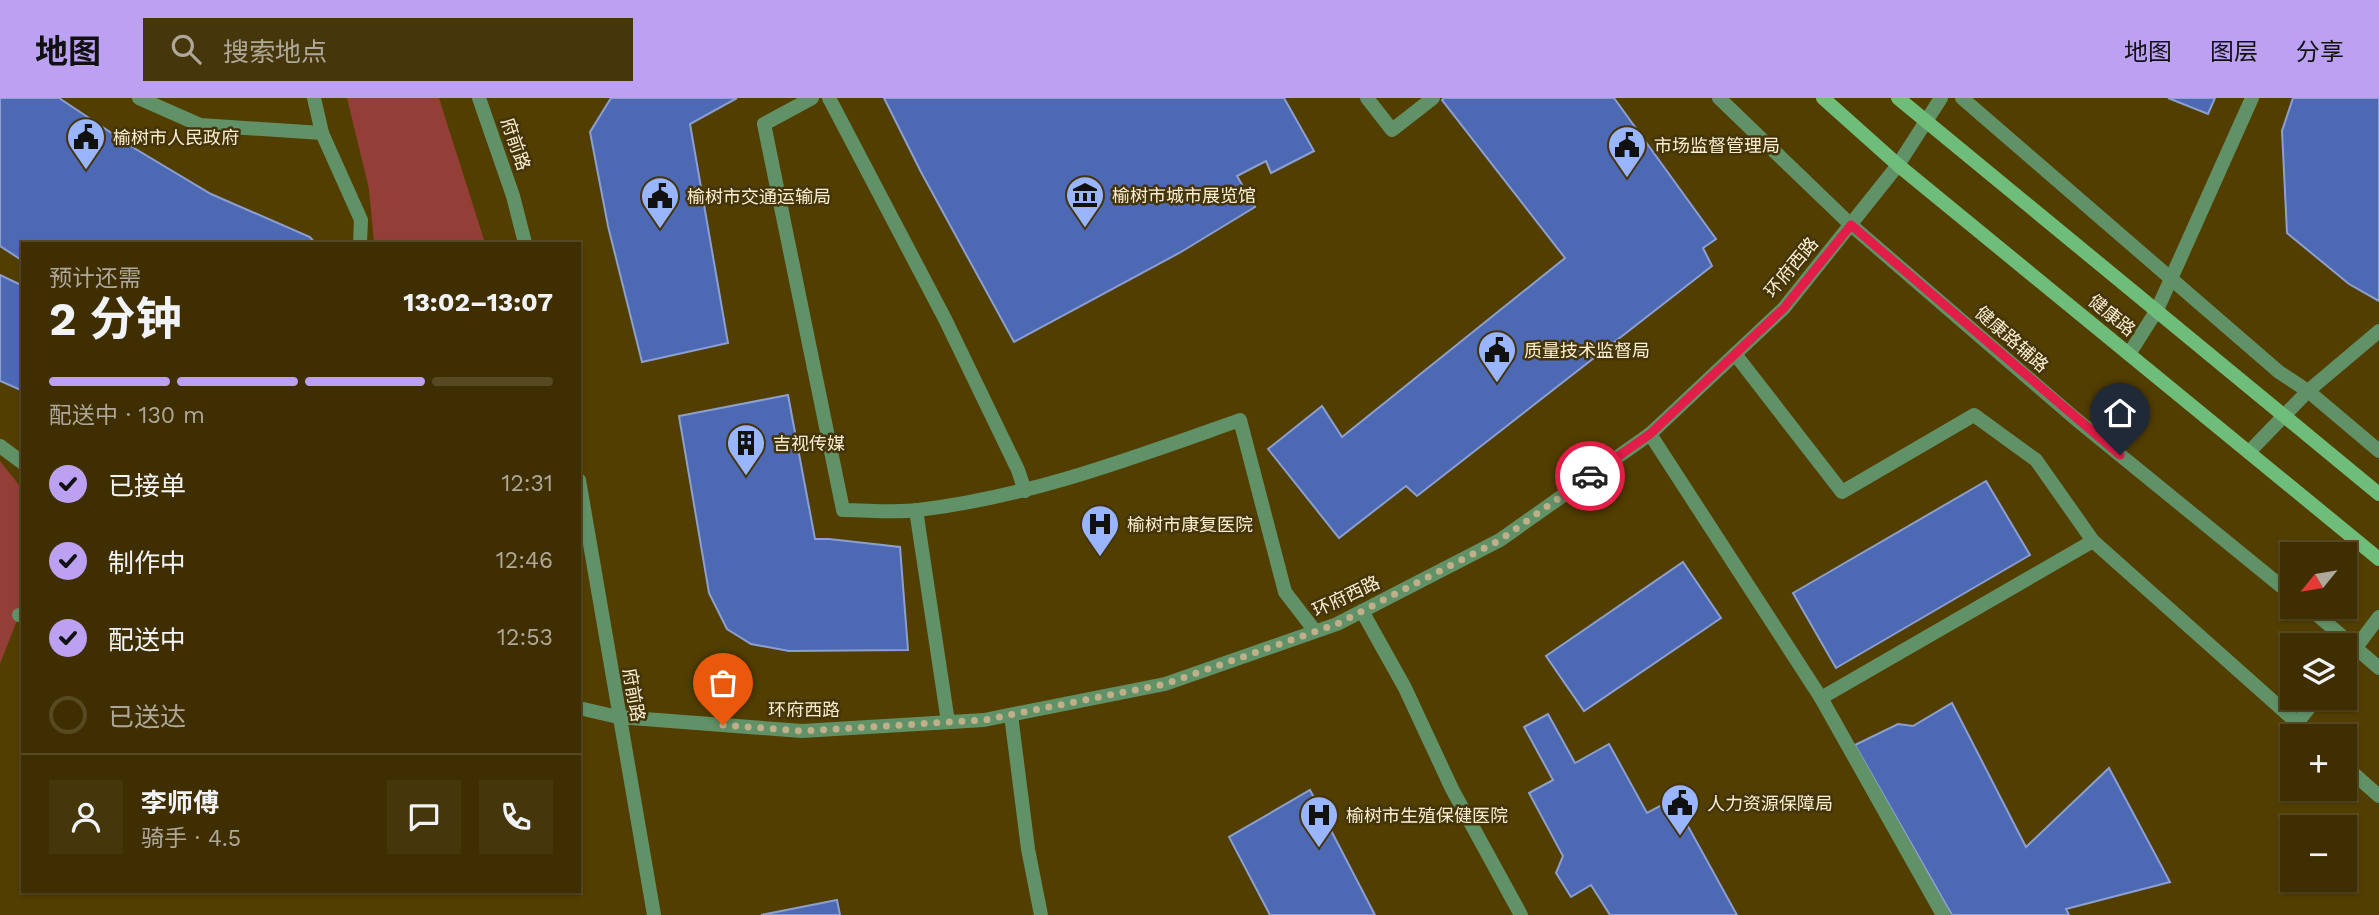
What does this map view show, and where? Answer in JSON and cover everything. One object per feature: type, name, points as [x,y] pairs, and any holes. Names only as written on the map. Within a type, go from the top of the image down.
[{"type":"main road","name":"健康路","points":[[1823,98],[1898,165],[2379,559]]},
{"type":"main road","name":"健康路","points":[[1898,98],[2379,494]]},
{"type":"street","points":[[139,98],[200,125],[322,133]]},
{"type":"street","points":[[314,98],[322,133],[361,220],[360,242]]},
{"type":"street","name":"府前路","points":[[479,98],[526,242]]},
{"type":"street","points":[[812,98],[764,124],[843,510],[916,510],[1025,491],[1080,476],[1240,420],[1285,592],[1315,631]]},
{"type":"street","points":[[829,98],[950,330],[1018,470],[1025,491]]},
{"type":"street","points":[[1367,98],[1392,130],[1433,98]]},
{"type":"street","name":"健康路辅路","points":[[1719,98],[1851,225],[2077,420],[2280,584]]},
{"type":"street","name":"环府西路","points":[[581,708],[618,717],[802,731],[984,720],[1165,684],[1337,624],[1500,540],[1650,434],[1784,308],[1898,165],[1941,98]]},
{"type":"street","points":[[1962,98],[2278,372],[2308,391],[2379,451]]},
{"type":"street","points":[[2129,354],[2157,310],[2252,98]]},
{"type":"street","points":[[2249,452],[2308,391],[2379,331]]},
{"type":"street","points":[[1735,354],[1842,492],[1974,415],[2036,460],[2092,541],[2297,723],[2307,710]]},
{"type":"street","points":[[1650,434],[1821,698],[1942,915]]},
{"type":"street","points":[[0,446],[21,462]]},
{"type":"street","name":"府前路","points":[[581,492],[654,915]]},
{"type":"street","points":[[916,510],[948,722]]},
{"type":"street","points":[[1821,698],[2092,541]]},
{"type":"street","points":[[1362,611],[1405,688],[1452,789],[1521,915]]},
{"type":"street","points":[[2379,617],[2357,647],[2379,668]]},
{"type":"street","points":[[2324,620],[2340,633]]},
{"type":"street","points":[[1011,715],[1028,849],[1041,915]]},
{"type":"street","points":[[2357,777],[2379,796]]},
{"type":"shaded area","points":[[347,98],[439,98],[485,242],[374,242],[369,189]]},
{"type":"shaded area","points":[[0,461],[21,487],[21,610],[0,664]]},
{"type":"building","name":"榆树市人民政府","points":[[0,98],[59,98],[134,148],[211,194],[310,237],[314,242],[21,242],[21,260],[0,246]]},
{"type":"building","name":"榆树市交通运输局","points":[[611,98],[737,98],[690,124],[728,343],[642,362],[608,226],[590,132]]},
{"type":"building","name":"榆树市城市展览馆","points":[[884,98],[1284,98],[1314,151],[1271,173],[1266,161],[1237,176],[1255,207],[1181,252],[1014,342],[921,172]]},
{"type":"building","points":[[1614,98],[1716,239],[1703,248],[1712,266],[1417,496],[1406,486],[1339,538],[1268,449],[1322,406],[1342,437],[1565,258],[1442,100]]},
{"type":"building","points":[[2168,98],[2215,98],[2208,114]]},
{"type":"building","points":[[2293,98],[2379,98],[2379,301],[2349,284],[2287,233],[2282,131]]},
{"type":"building","points":[[0,275],[21,285],[21,390],[0,381]]},
{"type":"building","name":"吉视传媒","points":[[788,395],[815,539],[900,547],[908,650],[789,651],[751,644],[727,629],[709,593],[679,416]]},
{"type":"building","points":[[1986,481],[2030,555],[1836,668],[1793,593]]},
{"type":"building","points":[[1683,562],[1721,618],[1584,711],[1546,656]]},
{"type":"building","points":[[1952,703],[2026,847],[2109,768],[2170,882],[2066,909],[2069,915],[1952,915],[1855,745],[1898,724],[1913,726]]},
{"type":"building","points":[[1548,714],[1575,763],[1609,744],[1647,813],[1673,799],[1737,915],[1610,915],[1591,885],[1571,897],[1556,873],[1563,856],[1529,793],[1553,780],[1524,727]]},
{"type":"building","points":[[1310,790],[1375,915],[1270,915],[1229,837]]},
{"type":"building","points":[[837,900],[840,915],[761,915]]},
{"type":"way so far","points":[[723,725],[802,731],[984,720],[1165,684],[1337,624],[1500,540],[1590,476]]},
{"type":"place","name":"榆树市人民政府","points":[[86,171]]},
{"type":"place","name":"市场监督管理局","points":[[1627,179]]},
{"type":"place","name":"榆树市城市展览馆","points":[[1085,229]]},
{"type":"place","name":"榆树市交通运输局","points":[[660,230]]},
{"type":"place","name":"质量技术监督局","points":[[1497,384]]},
{"type":"place","name":"吉视传媒","points":[[746,477]]},
{"type":"place","name":"榆树市康复医院","points":[[1100,558]]},
{"type":"place","name":"人力资源保障局","points":[[1680,837]]},
{"type":"place","name":"榆树市生殖保健医院","points":[[1319,849]]},
{"type":"route","points":[[1590,476],[1650,434],[1784,308],[1851,225],[2120,455]]}]
